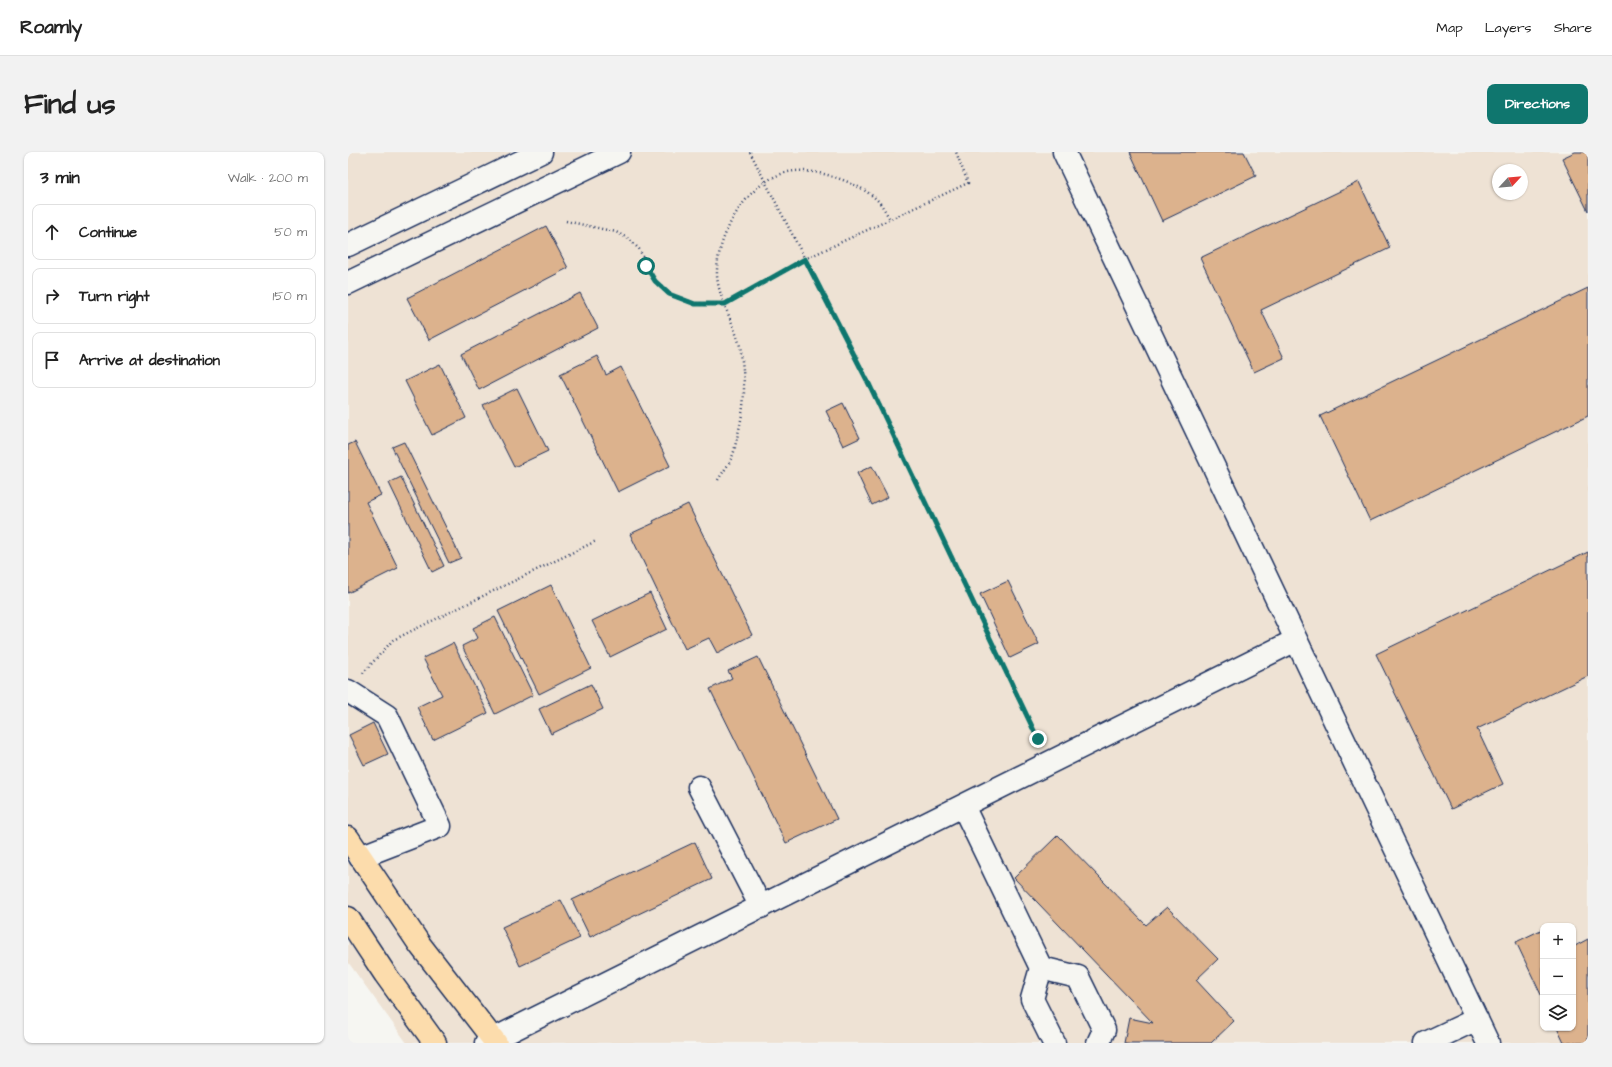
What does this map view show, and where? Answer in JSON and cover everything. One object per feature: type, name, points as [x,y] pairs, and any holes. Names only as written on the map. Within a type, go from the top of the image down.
[{"type":"main road","points":[[348,838],[420,945],[492,1042]]},
{"type":"main road","points":[[348,918],[385,974],[435,1043]]},
{"type":"street","points":[[348,245],[541,152]]},
{"type":"street","points":[[348,283],[619,152]]},
{"type":"street","points":[[1064,152],[1488,1043]]},
{"type":"street","points":[[492,1042],[1296,640]]},
{"type":"street","points":[[353,685],[387,716],[440,826],[360,857]]},
{"type":"street","points":[[699,787],[761,907]]},
{"type":"street","points":[[963,806],[1041,968],[1032,999],[1054,1043]]},
{"type":"street","points":[[1041,968],[1078,977],[1104,1030],[1098,1043]]},
{"type":"street","points":[[1426,1043],[1477,1019]]},
{"type":"path","points":[[750,152],[877,400],[1038,739]]},
{"type":"path","points":[[566,221],[616,232],[630,239],[639,249],[655,281],[669,294],[695,304],[725,304],[805,259],[968,183],[956,152]]},
{"type":"path","points":[[718,480],[732,459],[743,416],[745,382],[739,342],[719,292],[717,271],[721,247],[729,225],[743,202],[765,183],[779,174],[798,170],[815,172],[852,184],[876,199],[890,219]]},
{"type":"path","points":[[353,685],[393,640],[596,541]]},
{"type":"shaded area","points":[[348,152],[1588,152],[1588,1043],[407,1043],[348,962]]},
{"type":"building","points":[[1130,152],[1244,152],[1256,176],[1162,221]]},
{"type":"building","points":[[1575,152],[1588,152],[1588,211],[1562,158]]},
{"type":"building","points":[[1359,182],[1390,248],[1261,310],[1284,358],[1254,372],[1200,258]]},
{"type":"building","points":[[546,226],[568,268],[429,340],[407,298]]},
{"type":"building","points":[[1588,288],[1588,416],[1370,521],[1320,416]]},
{"type":"building","points":[[580,293],[598,328],[479,390],[461,354]]},
{"type":"building","points":[[597,356],[606,375],[621,367],[670,466],[618,492],[560,374]]},
{"type":"building","points":[[440,364],[466,418],[432,435],[405,381]]},
{"type":"building","points":[[517,388],[548,451],[514,467],[483,405]]},
{"type":"building","points":[[843,403],[860,438],[843,446],[826,411]]},
{"type":"building","points":[[355,442],[381,495],[366,502],[398,568],[348,593],[348,445]]},
{"type":"building","points":[[404,442],[461,558],[449,563],[392,447]]},
{"type":"building","points":[[872,466],[888,497],[872,505],[857,473]]},
{"type":"building","points":[[401,477],[444,566],[432,572],[389,483]]},
{"type":"building","points":[[688,504],[752,635],[717,653],[709,638],[685,649],[630,534],[654,523],[653,521]]},
{"type":"building","points":[[1588,552],[1588,676],[1477,729],[1503,784],[1451,809],[1376,654]]},
{"type":"building","points":[[1008,581],[1039,644],[1010,658],[980,594]]},
{"type":"building","points":[[551,585],[591,668],[539,694],[498,611]]},
{"type":"building","points":[[650,593],[667,629],[610,657],[592,621]]},
{"type":"building","points":[[495,617],[533,695],[495,714],[462,646],[478,638],[473,628]]},
{"type":"building","points":[[453,643],[488,713],[433,740],[417,707],[442,695],[423,658]]},
{"type":"building","points":[[758,657],[837,819],[786,843],[710,689],[732,678],[728,671]]},
{"type":"building","points":[[591,684],[603,709],[551,734],[539,709]]},
{"type":"building","points":[[373,723],[388,754],[364,765],[349,735]]},
{"type":"building","points":[[1058,835],[1146,925],[1167,907],[1218,959],[1196,980],[1234,1021],[1211,1043],[1124,1043],[1129,1018],[1153,1023],[1014,878]]},
{"type":"building","points":[[695,842],[712,879],[590,937],[572,900]]},
{"type":"building","points":[[561,900],[580,938],[520,966],[502,927]]},
{"type":"building","points":[[1540,930],[1540,993],[1516,942]]},
{"type":"building","points":[[1588,939],[1588,1043],[1564,1043],[1558,1031],[1576,1031],[1576,945]]},
{"type":"route","points":[[646,266],[655,281],[669,294],[695,304],[725,304],[805,259],[870,386],[1038,739]]}]
